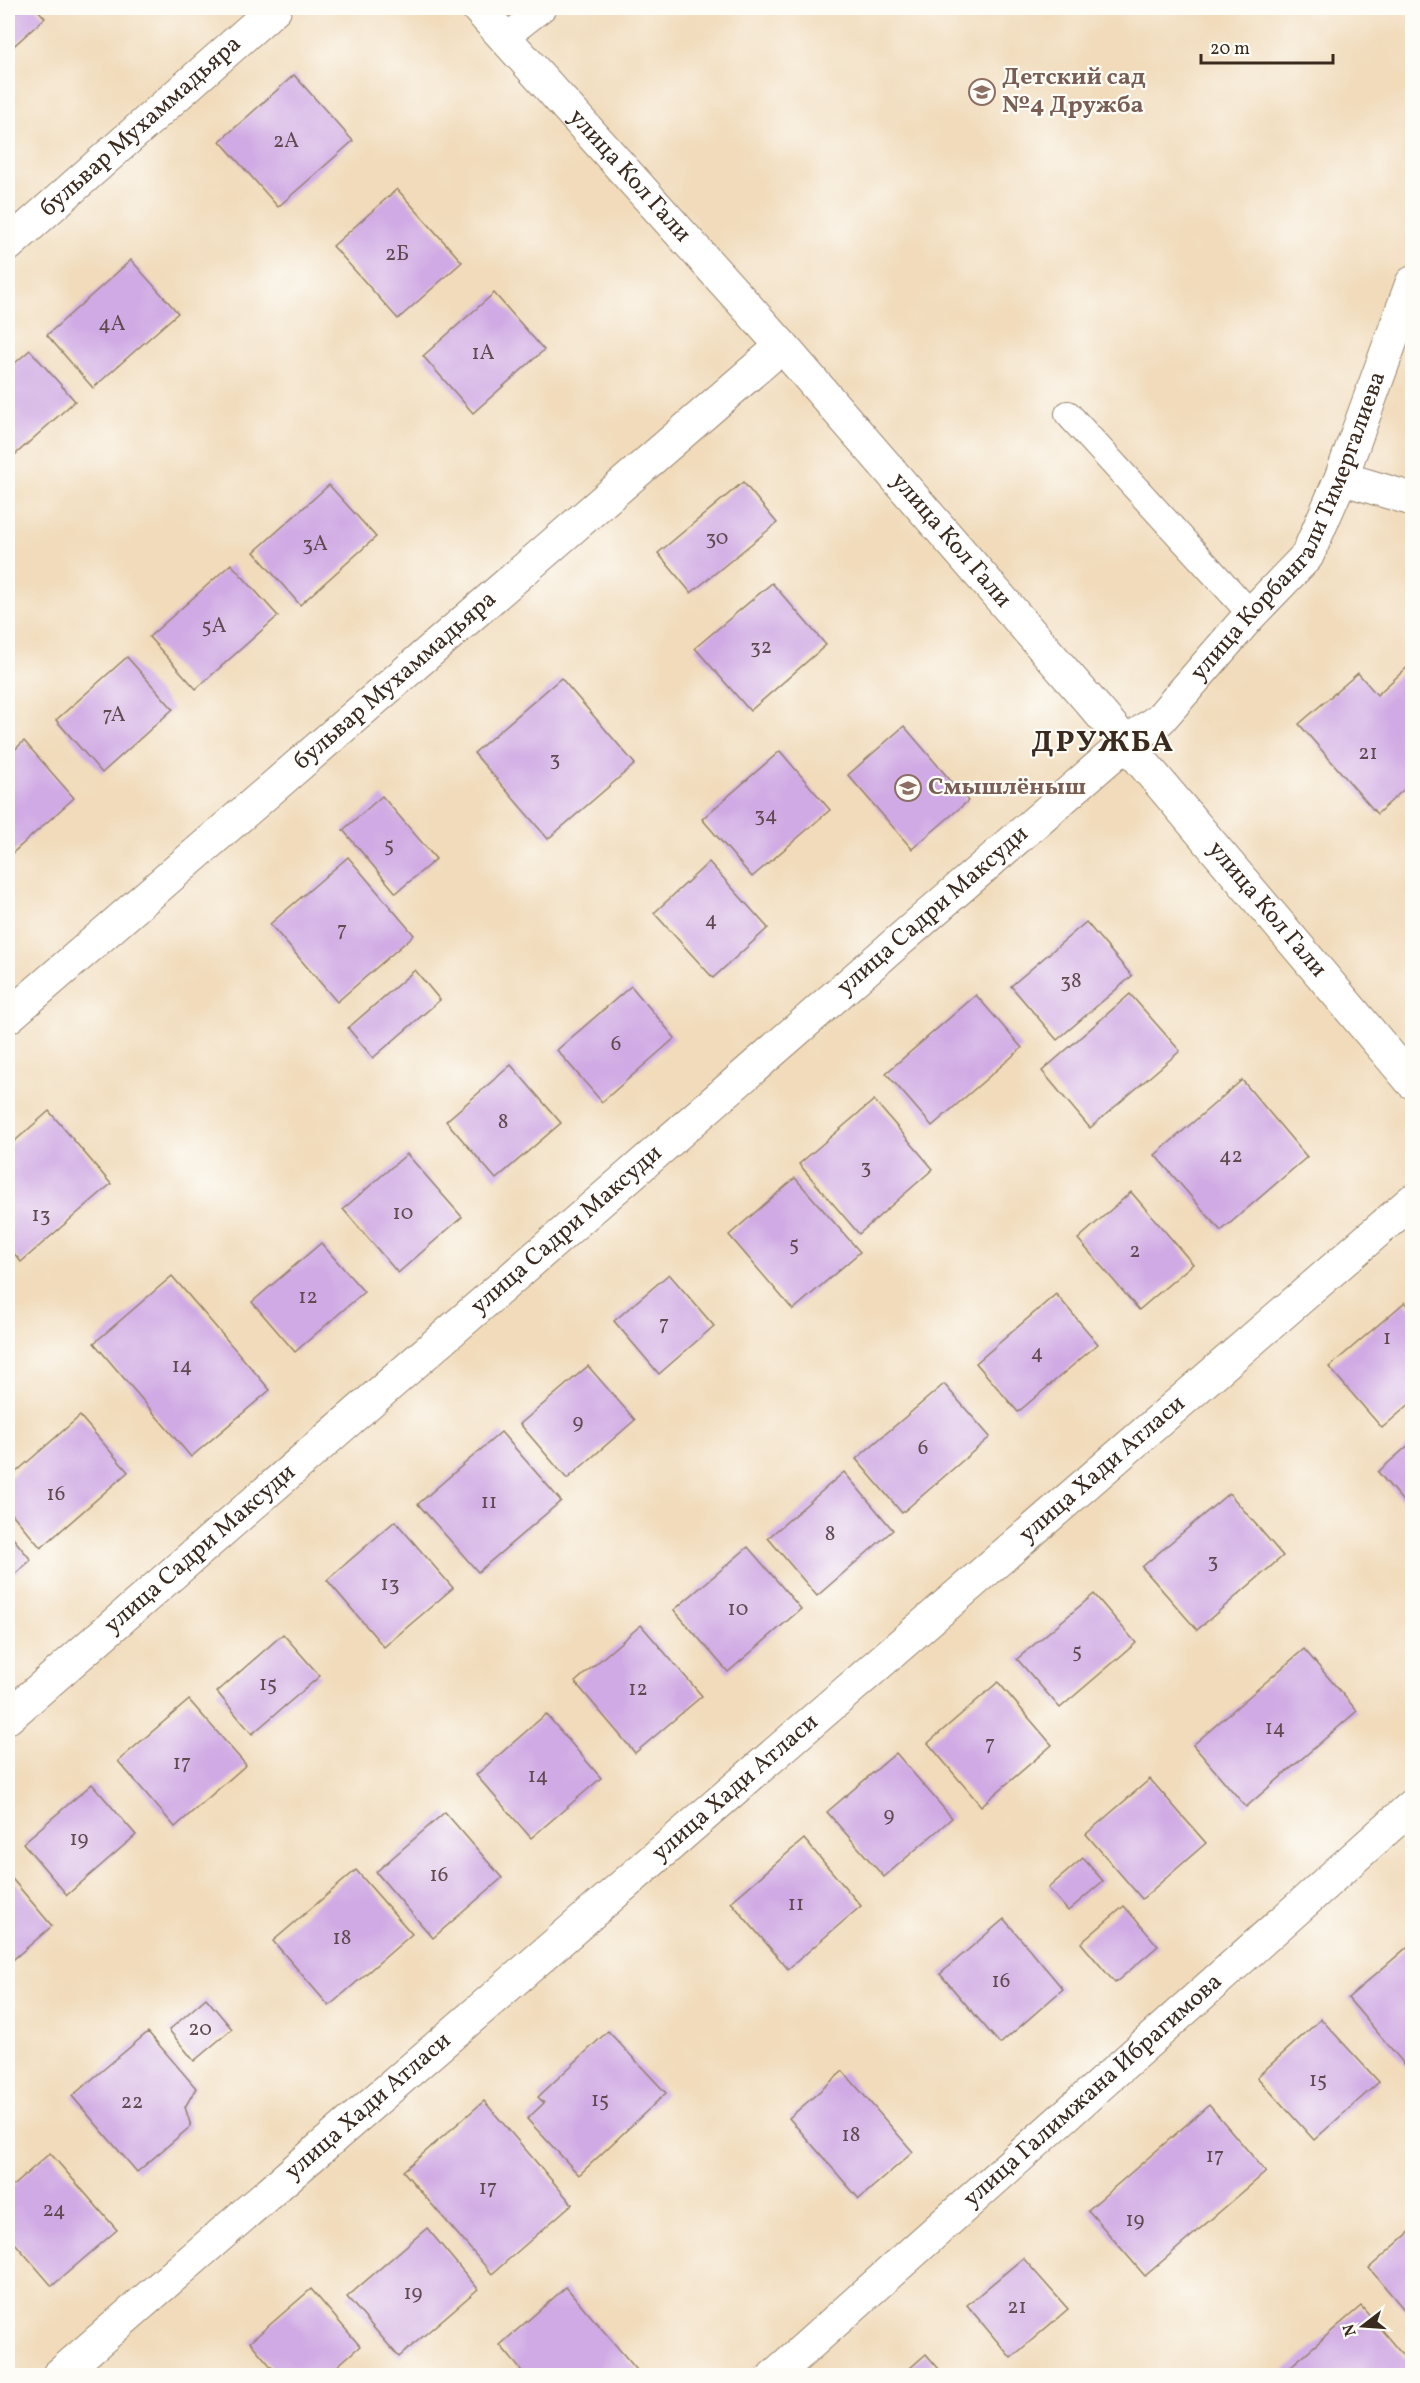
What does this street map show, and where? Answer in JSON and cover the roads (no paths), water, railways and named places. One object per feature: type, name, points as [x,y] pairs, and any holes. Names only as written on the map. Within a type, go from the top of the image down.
[{"type":"street","name":"бульвар Мухаммадьяра","points":[[8,245],[276,8]]},
{"type":"street","name":"улица Кол Гали","points":[[478,8],[782,346],[1126,743],[1413,1082]]},
{"type":"street","name":"улица Корбангали Тимергалиева","points":[[1126,743],[1160,719],[1251,614],[1307,555],[1341,478],[1413,283]]},
{"type":"street","name":"бульвар Мухаммадьяра","points":[[8,1017],[782,346]]},
{"type":"street","points":[[1341,478],[1413,500]]},
{"type":"street","name":"улица Садри Максуди","points":[[8,1717],[1126,743]]},
{"type":"street","name":"улица Хади Атласи","points":[[58,2376],[1413,1202]]},
{"type":"street","name":"улица Галимжана Ибрагимова","points":[[774,2376],[1413,1806]]},
{"type":"lane","points":[[506,37],[543,8]]},
{"type":"lane","points":[[1068,414],[1251,614]]},
{"type":"place","name":"Детский сад №4 Дружба","points":[[982,92]]},
{"type":"place","name":"Смышлёныш","points":[[908,788]]},
{"type":"district","name":"ДРУЖБА","points":[[1103,743]]}]
